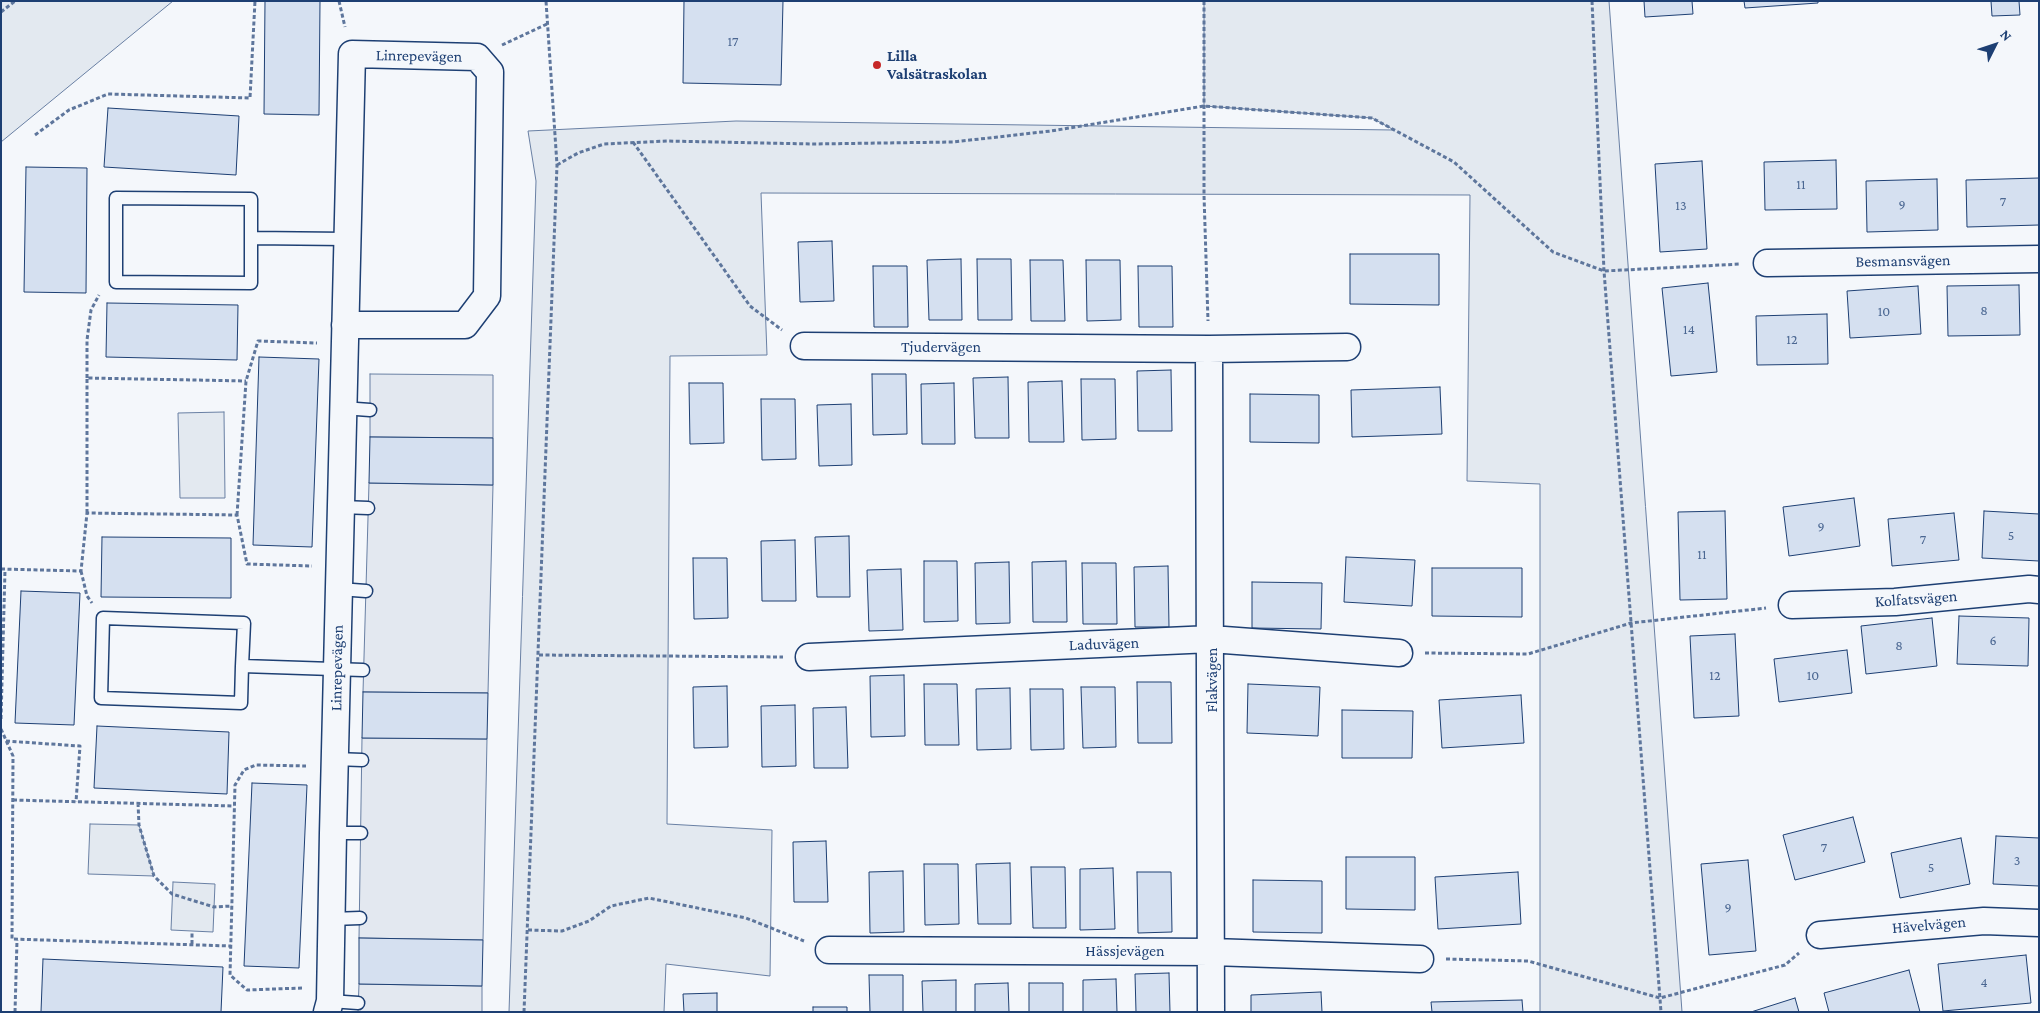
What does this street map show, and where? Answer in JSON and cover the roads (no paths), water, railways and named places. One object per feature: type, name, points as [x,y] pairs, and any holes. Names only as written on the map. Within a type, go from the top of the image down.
[{"type":"street","name":"Linrepevägen","points":[[329,1000],[332,919],[333,833],[347,239],[352,54],[477,57],[490,72],[487,296],[465,325],[345,334]]},
{"type":"street","name":"Besmansvägen","points":[[1767,263],[2039,259]]},
{"type":"street","name":"Tjudervägen","points":[[804,346],[1209,349],[1347,348]]},
{"type":"street","name":"Flakvägen","points":[[1209,349],[1212,639],[1211,1012]]},
{"type":"street","name":"Kolfatsvägen","points":[[1792,605],[1895,602],[2029,589],[2039,590]]},
{"type":"street","name":"Laduvägen","points":[[809,657],[1212,639],[1399,653]]},
{"type":"street","name":"Hävelvägen","points":[[1820,935],[1984,921],[2039,923]]},
{"type":"street","name":"Hässjevägen","points":[[829,950],[1212,952],[1420,959]]},
{"type":"lane","points":[[116,198],[251,199],[251,238],[251,283],[116,282],[116,198]]},
{"type":"lane","points":[[251,238],[347,239]]},
{"type":"lane","points":[[343,408],[370,410]]},
{"type":"lane","points":[[341,507],[368,508]]},
{"type":"lane","points":[[339,578],[366,591]]},
{"type":"lane","points":[[103,618],[244,623],[242,666],[241,703],[101,698],[103,618]]},
{"type":"lane","points":[[242,666],[363,670]]},
{"type":"lane","points":[[335,763],[362,760]]},
{"type":"lane","points":[[333,833],[361,833]]},
{"type":"lane","points":[[332,919],[360,918]]},
{"type":"lane","points":[[329,1000],[358,1003]]},
{"type":"place","name":"Lilla Valsätraskolan","points":[[877,65]]}]
